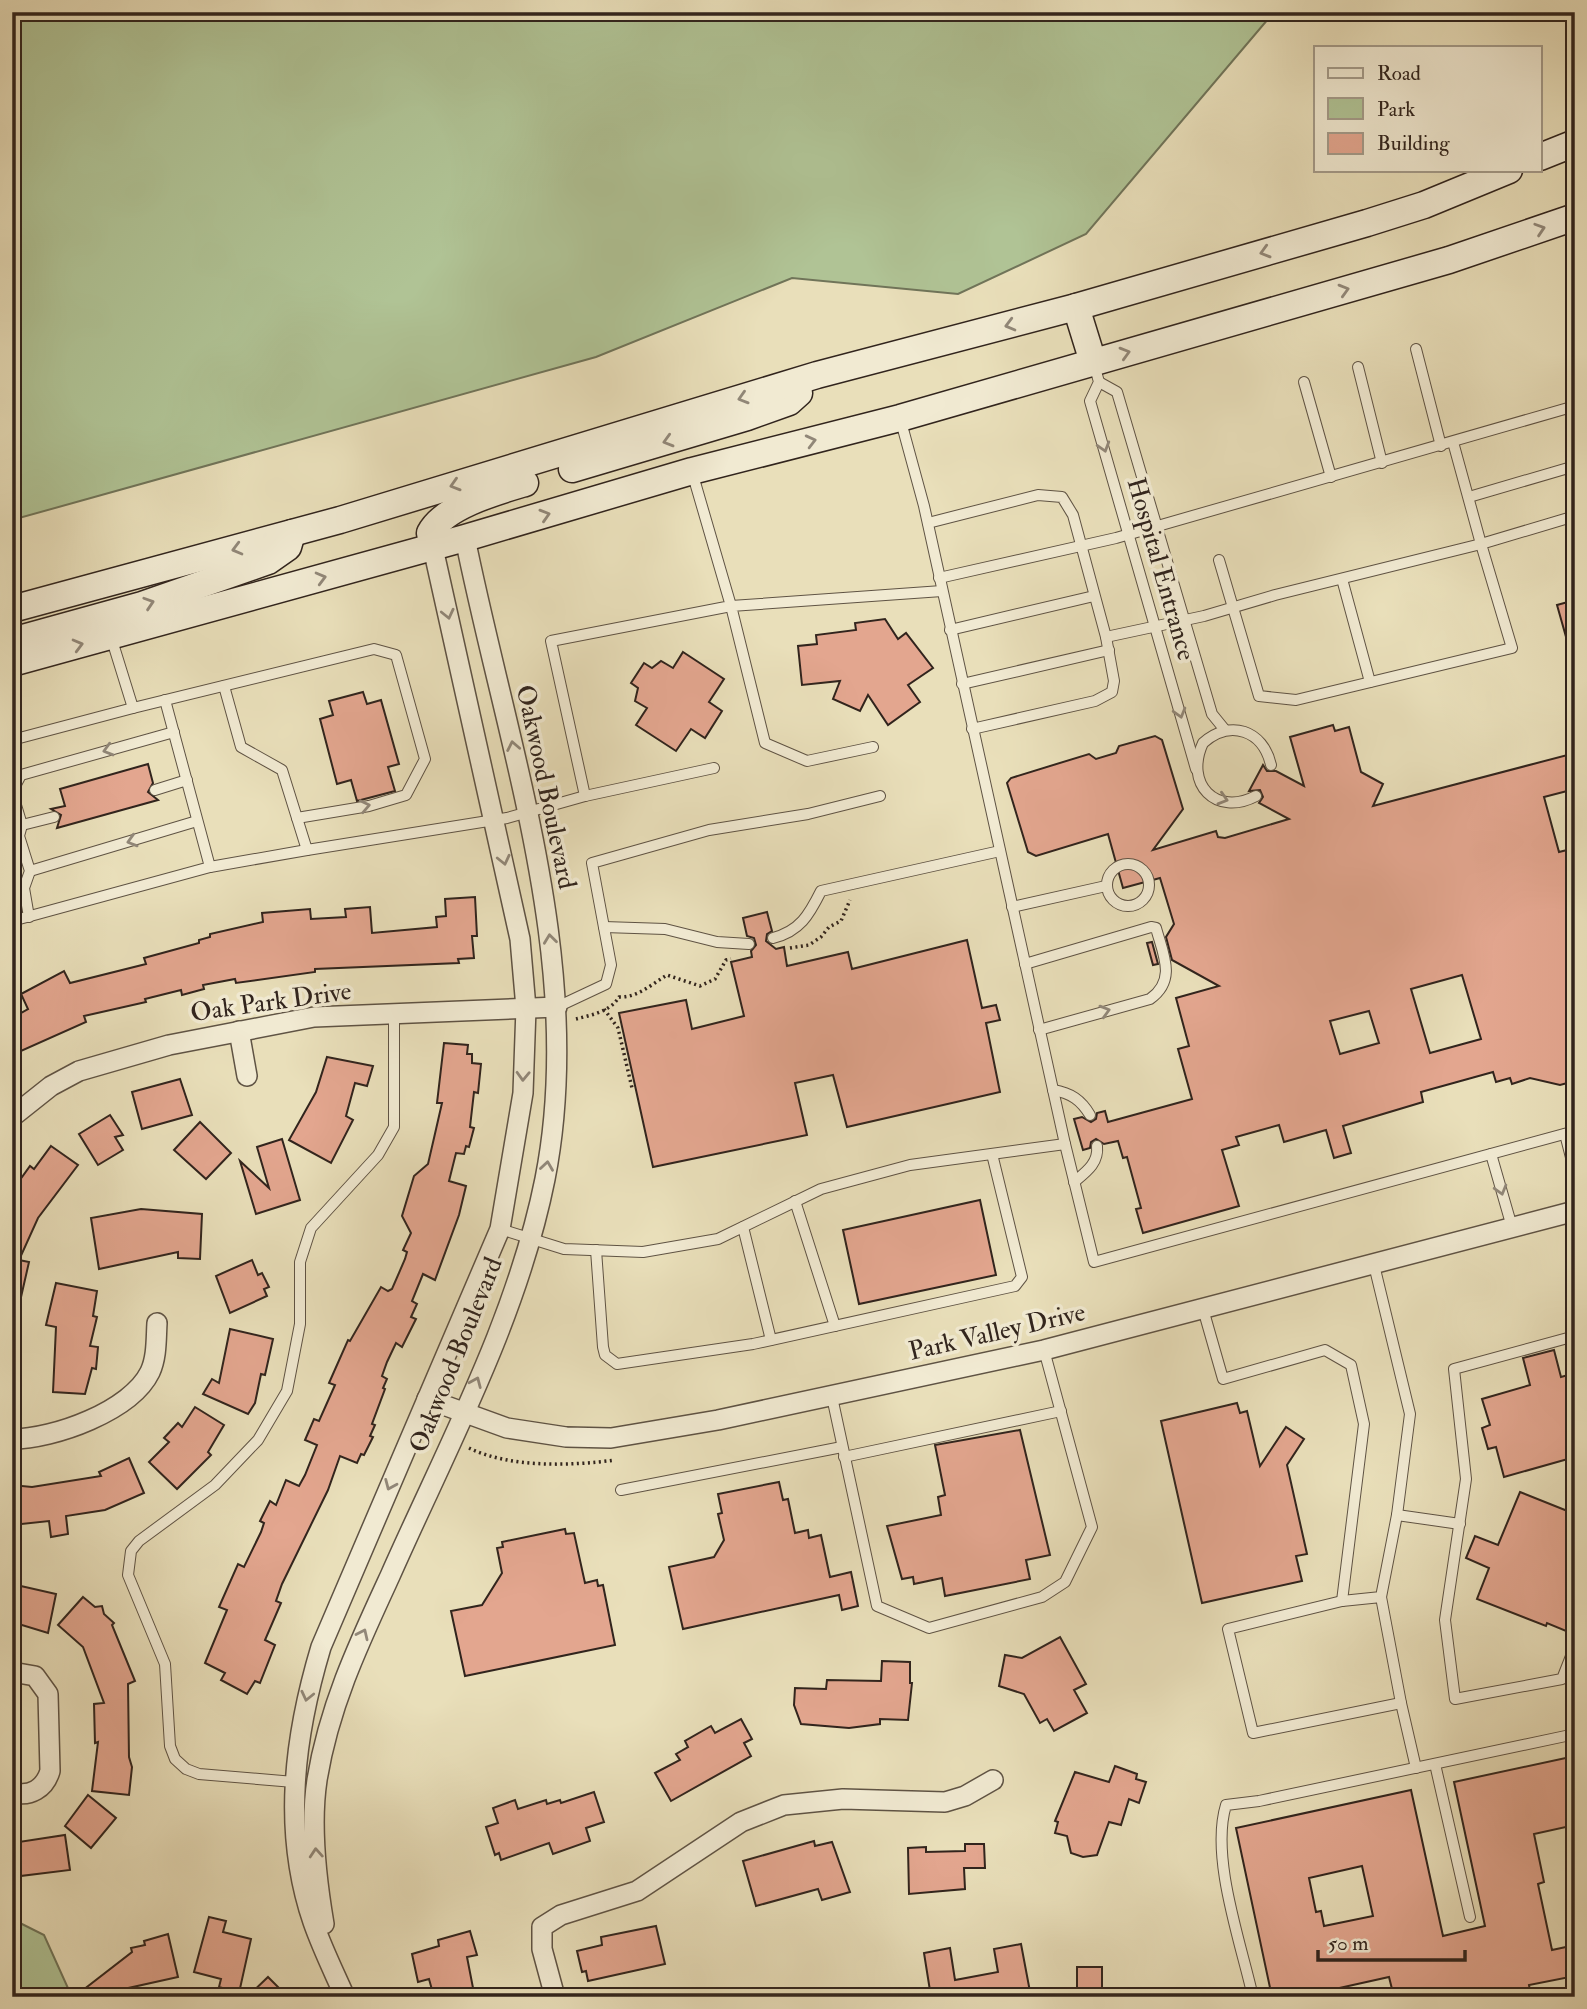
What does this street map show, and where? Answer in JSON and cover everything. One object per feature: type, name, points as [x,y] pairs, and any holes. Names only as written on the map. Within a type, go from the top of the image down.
[{"type":"main road","points":[[1542,156],[1575,143]]},
{"type":"main road","points":[[12,610],[292,533],[817,375],[1076,307],[1424,205],[1504,172]]},
{"type":"main road","points":[[12,663],[433,548],[692,471],[1096,372],[1449,260],[1575,217]]},
{"type":"main road","points":[[1076,307],[1096,372]]},
{"type":"main road","points":[[433,548],[430,533],[434,526],[470,503],[501,490],[789,402],[817,375]]},
{"type":"main road","points":[[12,641],[142,605],[232,575],[268,561],[288,547],[292,533]]},
{"type":"street","name":"Oakwood Boulevard","points":[[333,1969],[322,1909],[315,1831],[317,1781],[324,1744],[346,1671],[513,1297],[545,1176],[551,1135],[557,1055],[557,1007],[550,934],[466,538]]},
{"type":"street","name":"Oakwood Boulevard","points":[[345,1997],[313,1922],[299,1871],[294,1782],[305,1705],[321,1647],[500,1229],[523,1093],[526,1008],[520,939],[433,548]]},
{"type":"street","name":"Oak Park Drive","points":[[12,1117],[51,1086],[79,1071],[169,1045],[314,1017],[557,1007]]},
{"type":"street","points":[[239,1031],[247,1076]]},
{"type":"street","name":"Park Valley Drive","points":[[427,1399],[507,1428],[566,1437],[611,1438],[832,1396],[1044,1350],[1575,1211]]},
{"type":"street","points":[[12,1439],[46,1435],[84,1424],[125,1398],[142,1384],[150,1371],[157,1323]]},
{"type":"street","points":[[12,1672],[35,1676],[48,1694],[50,1771],[47,1782],[36,1791],[19,1794],[12,1792]]},
{"type":"street","points":[[555,1997],[542,1948],[542,1927],[561,1914],[637,1891],[755,1815],[784,1805],[833,1799],[945,1802],[965,1796],[993,1780]]},
{"type":"lane","points":[[1416,349],[1441,446]]},
{"type":"lane","points":[[1359,367],[1382,463]]},
{"type":"lane","name":"Hospital Entrance","points":[[1096,372],[1117,392],[1212,714],[1224,730]]},
{"type":"lane","name":"Hospital Entrance","points":[[1096,372],[1090,401],[1130,533],[1199,782],[1218,800],[1244,802],[1256,796]]},
{"type":"lane","points":[[1304,382],[1331,477]]},
{"type":"lane","points":[[939,579],[1081,547],[1575,406]]},
{"type":"lane","points":[[900,418],[928,523],[1065,1144],[1094,1262],[1570,1132],[1575,1173]]},
{"type":"lane","points":[[1219,560],[1259,696],[1296,700],[1512,648],[1453,442]]},
{"type":"lane","points":[[1469,497],[1575,466]]},
{"type":"lane","points":[[692,471],[731,606],[765,743],[807,761],[873,747]]},
{"type":"lane","points":[[928,523],[1038,495],[1062,497],[1073,515],[1109,650],[1114,681],[1112,692],[1095,702],[972,729]]},
{"type":"lane","points":[[1106,638],[1481,544],[1574,517]]},
{"type":"lane","points":[[1342,579],[1370,682]]},
{"type":"lane","points":[[585,796],[551,641],[731,606],[942,591]]},
{"type":"lane","points":[[950,630],[1094,596]]},
{"type":"lane","points":[[111,636],[133,708]]},
{"type":"lane","points":[[12,740],[374,649],[396,654],[425,759],[406,795],[369,806],[298,818]]},
{"type":"lane","points":[[962,684],[1109,650]]},
{"type":"lane","points":[[224,686],[241,747],[282,770],[307,850]]},
{"type":"lane","points":[[165,700],[210,867]]},
{"type":"lane","points":[[1196,769],[1203,743],[1224,730],[1248,732],[1259,738],[1268,752],[1271,765]]},
{"type":"lane","points":[[29,917],[23,888],[30,871],[19,836],[22,825],[12,792],[21,775],[174,732]]},
{"type":"lane","points":[[12,921],[210,867],[495,820],[585,796],[714,768]]},
{"type":"lane","points":[[155,790],[187,780]]},
{"type":"lane","points":[[557,1007],[606,984],[611,965],[592,863],[709,830],[808,814],[880,796]]},
{"type":"lane","points":[[22,825],[54,817]]},
{"type":"lane","points":[[30,871],[197,821]]},
{"type":"lane","points":[[773,938],[791,933],[807,917],[821,891],[1000,852]]},
{"type":"lane","points":[[1122,864],[1136,864],[1149,881],[1147,894],[1133,905],[1115,902],[1106,886],[1110,872],[1122,864]]},
{"type":"lane","points":[[1012,907],[1106,886]]},
{"type":"lane","points":[[604,927],[665,929],[717,942],[749,944]]},
{"type":"lane","points":[[1025,964],[1151,927],[1156,928],[1167,969],[1164,985],[1150,999],[1040,1030]]},
{"type":"lane","points":[[294,1782],[199,1774],[186,1769],[175,1759],[170,1746],[165,1664],[128,1575],[128,1562],[139,1541],[215,1485],[258,1440],[287,1391],[300,1324],[300,1262],[311,1228],[378,1156],[394,1127],[394,1013]]},
{"type":"lane","points":[[1054,1090],[1067,1093],[1083,1102],[1090,1115]]},
{"type":"lane","points":[[500,1229],[564,1249],[643,1252],[719,1239],[821,1189],[910,1165],[1065,1144]]},
{"type":"lane","points":[[1074,1182],[1093,1166],[1098,1153],[1097,1146]]},
{"type":"lane","points":[[596,1250],[603,1347],[610,1360],[617,1364],[772,1340],[1015,1286],[1022,1277],[992,1154]]},
{"type":"lane","points":[[1491,1154],[1512,1227]]},
{"type":"lane","points":[[795,1201],[835,1326]]},
{"type":"lane","points":[[743,1227],[772,1340]]},
{"type":"lane","points":[[1374,1265],[1410,1414],[1397,1515],[1381,1597],[1416,1768]]},
{"type":"lane","points":[[1203,1309],[1223,1379],[1325,1350],[1351,1365],[1364,1424],[1342,1601]]},
{"type":"lane","points":[[1575,1336],[1454,1369],[1466,1479],[1445,1620],[1455,1699],[1562,1679],[1575,1646]]},
{"type":"lane","points":[[832,1396],[877,1606],[929,1628],[1042,1598],[1065,1582],[1092,1527],[1044,1350]]},
{"type":"lane","points":[[621,1490],[1061,1412]]},
{"type":"lane","points":[[1397,1515],[1460,1524]]},
{"type":"lane","points":[[1381,1597],[1342,1601],[1228,1629],[1253,1733],[1401,1703]]},
{"type":"lane","points":[[1253,1997],[1220,1852],[1220,1824],[1226,1805],[1575,1734]]},
{"type":"lane","points":[[1435,1763],[1470,1917]]},
{"type":"path","points":[[784,949],[809,945],[821,937],[841,921],[847,903],[854,897]]},
{"type":"path","points":[[572,1020],[593,1015],[615,1003],[618,997],[627,997],[654,986],[667,975],[699,986],[715,979],[726,960],[738,957]]},
{"type":"path","points":[[604,1009],[618,1028],[632,1088]]},
{"type":"path","points":[[465,1446],[485,1456],[545,1462],[615,1460]]},
{"type":"green space","points":[[12,12],[1274,12],[1086,234],[958,294],[792,278],[596,357],[12,520]]},
{"type":"green space","points":[[12,1919],[44,1935],[72,1997],[12,1997]]},
{"type":"building","points":[[1575,600],[1575,651],[1570,651],[1557,605]]},
{"type":"building","points":[[885,619],[898,639],[906,633],[933,668],[908,685],[920,702],[888,725],[868,695],[860,711],[833,699],[840,681],[802,685],[798,646],[817,644],[816,635],[856,630],[855,623]]},
{"type":"building","points":[[683,652],[724,679],[709,702],[722,711],[705,738],[691,729],[676,751],[636,725],[647,708],[635,701],[638,688],[631,683],[644,663],[652,668],[661,661],[673,668]]},
{"type":"building","points":[[363,692],[367,704],[381,700],[399,764],[388,767],[395,791],[357,801],[351,780],[337,784],[320,719],[333,715],[329,701]]},
{"type":"building","points":[[1333,725],[1335,731],[1349,727],[1361,772],[1383,784],[1373,806],[1575,753],[1575,789],[1544,797],[1559,852],[1575,848],[1575,1081],[1560,1085],[1530,1078],[1512,1084],[1510,1078],[1496,1082],[1493,1072],[1421,1092],[1423,1102],[1343,1126],[1351,1153],[1334,1158],[1326,1130],[1284,1142],[1279,1125],[1236,1137],[1239,1145],[1222,1150],[1239,1206],[1143,1233],[1136,1209],[1141,1208],[1127,1157],[1123,1158],[1118,1141],[1104,1144],[1096,1139],[1091,1142],[1090,1148],[1083,1150],[1074,1119],[1082,1117],[1091,1122],[1096,1119],[1097,1113],[1105,1111],[1108,1122],[1192,1099],[1178,1049],[1189,1046],[1176,998],[1219,986],[1172,960],[1166,937],[1174,924],[1160,878],[1123,888],[1108,834],[1036,856],[1028,852],[1007,783],[1011,778],[1089,754],[1096,759],[1116,753],[1119,746],[1155,736],[1162,740],[1183,809],[1153,850],[1216,831],[1218,837],[1225,838],[1289,819],[1259,803],[1263,797],[1260,790],[1249,791],[1263,765],[1267,771],[1276,771],[1304,786],[1290,737]],"holes":[[[1462,975],[1481,1039],[1430,1053],[1411,989]],[[1369,1011],[1379,1043],[1340,1054],[1330,1021]]]},
{"type":"building","points":[[148,764],[153,783],[148,792],[158,800],[57,828],[61,815],[51,809],[65,806],[60,789]]},
{"type":"building","points":[[475,897],[477,936],[472,936],[474,958],[458,959],[459,963],[315,969],[315,972],[236,983],[235,979],[203,985],[204,989],[182,995],[181,990],[145,999],[146,1002],[84,1016],[86,1022],[12,1055],[12,1018],[28,1009],[21,994],[64,971],[70,983],[146,964],[144,958],[199,943],[199,940],[210,937],[210,934],[263,922],[262,913],[310,909],[311,919],[346,917],[345,909],[370,907],[372,933],[437,927],[436,917],[446,916],[445,899]]},
{"type":"building","points":[[767,912],[772,931],[767,934],[766,941],[776,949],[784,947],[787,966],[848,952],[852,969],[967,940],[982,1008],[996,1005],[1000,1020],[986,1023],[1000,1092],[847,1127],[833,1075],[795,1083],[807,1135],[653,1167],[619,1013],[686,1000],[692,1029],[744,1016],[731,962],[752,957],[751,951],[756,945],[754,938],[747,936],[743,918]]},
{"type":"building","points":[[1152,942],[1158,964],[1153,965],[1147,943]]},
{"type":"building","points":[[444,1043],[468,1045],[467,1054],[472,1054],[472,1063],[481,1064],[478,1093],[474,1092],[470,1127],[474,1128],[469,1147],[466,1146],[464,1154],[456,1153],[449,1181],[466,1186],[459,1215],[435,1280],[423,1274],[412,1301],[417,1304],[411,1317],[416,1319],[402,1347],[396,1343],[387,1362],[382,1376],[387,1379],[383,1388],[385,1389],[372,1424],[375,1425],[370,1436],[373,1437],[357,1463],[340,1456],[328,1490],[282,1584],[276,1601],[281,1603],[265,1640],[275,1645],[260,1683],[255,1681],[247,1694],[221,1680],[225,1673],[205,1663],[227,1610],[219,1607],[238,1564],[244,1567],[261,1532],[264,1523],[260,1521],[270,1501],[276,1505],[286,1480],[299,1486],[305,1475],[317,1445],[305,1440],[314,1419],[319,1421],[335,1385],[329,1383],[348,1340],[350,1341],[381,1287],[388,1291],[392,1289],[405,1259],[407,1252],[403,1250],[411,1233],[402,1216],[414,1176],[428,1164],[442,1103],[437,1103]]},
{"type":"building","points":[[327,1057],[373,1066],[367,1086],[355,1083],[346,1116],[353,1120],[331,1163],[289,1140],[316,1092]]},
{"type":"building","points":[[180,1079],[192,1115],[142,1129],[132,1092]]},
{"type":"building","points":[[110,1115],[123,1135],[115,1137],[123,1150],[98,1165],[79,1134]]},
{"type":"building","points":[[200,1122],[231,1153],[206,1179],[174,1150]]},
{"type":"building","points":[[282,1139],[300,1200],[256,1214],[240,1161],[269,1188],[257,1147]]},
{"type":"building","points":[[51,1146],[78,1165],[38,1218],[19,1260],[29,1262],[19,1306],[12,1305],[12,1191],[30,1166],[34,1169]]},
{"type":"building","points":[[980,1200],[996,1275],[859,1304],[843,1230]]},
{"type":"building","points":[[141,1209],[202,1214],[200,1259],[178,1258],[178,1252],[99,1269],[91,1218]]},
{"type":"building","points":[[252,1260],[258,1275],[262,1273],[269,1287],[264,1289],[267,1296],[230,1313],[216,1276]]},
{"type":"building","points":[[56,1283],[97,1291],[93,1316],[97,1317],[90,1346],[98,1347],[96,1369],[92,1368],[85,1394],[53,1392],[56,1327],[46,1325]]},
{"type":"building","points":[[230,1329],[273,1339],[265,1375],[261,1374],[255,1403],[248,1414],[203,1394],[212,1379],[219,1383]]},
{"type":"building","points":[[1554,1350],[1561,1377],[1575,1373],[1575,1457],[1504,1477],[1496,1447],[1488,1449],[1482,1428],[1490,1425],[1482,1399],[1530,1385],[1523,1358]]},
{"type":"building","points":[[1237,1403],[1240,1413],[1247,1411],[1260,1466],[1286,1427],[1304,1439],[1287,1465],[1307,1554],[1296,1556],[1302,1581],[1202,1603],[1161,1421]]},
{"type":"building","points":[[195,1407],[224,1425],[208,1452],[211,1455],[177,1489],[149,1462],[169,1442],[164,1438],[178,1423],[182,1427]]},
{"type":"building","points":[[1020,1430],[1050,1555],[1026,1560],[1030,1579],[945,1596],[942,1578],[914,1584],[913,1577],[902,1579],[887,1526],[941,1515],[938,1497],[945,1495],[935,1445]]},
{"type":"building","points":[[129,1458],[144,1493],[105,1510],[66,1516],[68,1534],[51,1537],[49,1521],[12,1525],[12,1485],[32,1487],[101,1476],[99,1472]]},
{"type":"building","points":[[779,1482],[783,1500],[788,1499],[795,1533],[808,1530],[809,1538],[821,1535],[830,1577],[851,1572],[858,1606],[842,1610],[839,1595],[683,1629],[669,1567],[714,1557],[724,1540],[718,1514],[722,1513],[718,1494]]},
{"type":"building","points":[[1520,1492],[1575,1514],[1575,1608],[1566,1631],[1477,1599],[1489,1568],[1466,1558],[1475,1536],[1498,1545]]},
{"type":"building","points":[[565,1529],[566,1534],[574,1533],[585,1583],[597,1580],[598,1586],[603,1585],[615,1645],[465,1676],[451,1611],[482,1605],[502,1573],[497,1548],[503,1547],[502,1542]]},
{"type":"building","points":[[12,1584],[56,1594],[48,1633],[12,1622]]},
{"type":"building","points":[[83,1597],[95,1607],[102,1606],[104,1614],[114,1623],[112,1625],[135,1681],[128,1684],[129,1757],[132,1767],[129,1795],[92,1791],[98,1742],[95,1743],[94,1704],[104,1703],[83,1647],[58,1625]]},
{"type":"building","points":[[1060,1637],[1086,1684],[1074,1690],[1087,1713],[1054,1731],[1047,1719],[1040,1723],[1024,1694],[999,1686],[1005,1655],[1022,1658]]},
{"type":"building","points":[[882,1661],[910,1662],[912,1683],[908,1720],[880,1719],[880,1724],[849,1728],[801,1724],[794,1705],[795,1688],[826,1689],[827,1680],[881,1681]]},
{"type":"building","points":[[741,1719],[752,1739],[744,1743],[751,1756],[671,1801],[655,1773],[680,1760],[676,1754],[688,1747],[685,1741],[711,1726],[715,1733]]},
{"type":"building","points":[[1575,1756],[1575,1825],[1534,1834],[1544,1882],[1538,1884],[1552,1950],[1575,1945],[1575,1976],[1529,1985],[1531,1997],[1394,1997],[1389,1977],[1299,1997],[1272,1997],[1236,1828],[1411,1790],[1443,1936],[1485,1926],[1454,1782]],"holes":[[[1362,1866],[1373,1916],[1324,1926],[1321,1911],[1316,1912],[1309,1878]]]},
{"type":"building","points":[[1115,1766],[1137,1774],[1136,1779],[1146,1782],[1139,1803],[1129,1799],[1121,1825],[1109,1822],[1097,1855],[1083,1857],[1071,1853],[1067,1836],[1055,1833],[1058,1822],[1055,1821],[1075,1772],[1109,1782]]},
{"type":"building","points":[[594,1792],[604,1822],[586,1828],[590,1841],[553,1854],[549,1843],[501,1860],[499,1853],[495,1855],[486,1827],[498,1823],[493,1808],[515,1800],[518,1809],[546,1800],[547,1804],[560,1800],[561,1803]]},
{"type":"building","points":[[88,1795],[116,1818],[91,1848],[65,1826]]},
{"type":"building","points":[[65,1835],[70,1870],[12,1877],[12,1843]]},
{"type":"building","points":[[814,1841],[815,1846],[832,1842],[850,1892],[822,1900],[818,1889],[756,1906],[743,1861]]},
{"type":"building","points":[[965,1844],[984,1844],[985,1868],[964,1868],[965,1889],[909,1894],[908,1848],[926,1847],[926,1852],[965,1851]]},
{"type":"building","points":[[209,1917],[226,1921],[223,1932],[251,1939],[239,1993],[219,1987],[221,1979],[194,1972]]},
{"type":"building","points":[[656,1926],[665,1964],[588,1981],[586,1971],[582,1972],[577,1951],[602,1945],[601,1937]]},
{"type":"building","points":[[470,1931],[477,1955],[467,1957],[474,1993],[460,1997],[434,1997],[429,1979],[418,1982],[412,1954],[439,1946],[438,1940]]},
{"type":"building","points":[[168,1934],[178,1977],[124,1989],[130,1997],[74,1997],[132,1952],[131,1948],[145,1945],[144,1941]]},
{"type":"building","points":[[1021,1944],[1031,1997],[931,1997],[924,1953],[950,1948],[955,1980],[998,1972],[994,1949]]},
{"type":"building","points":[[1077,1967],[1102,1967],[1102,1997],[1077,1997]]},
{"type":"building","points":[[268,1977],[288,1997],[247,1997]]}]
